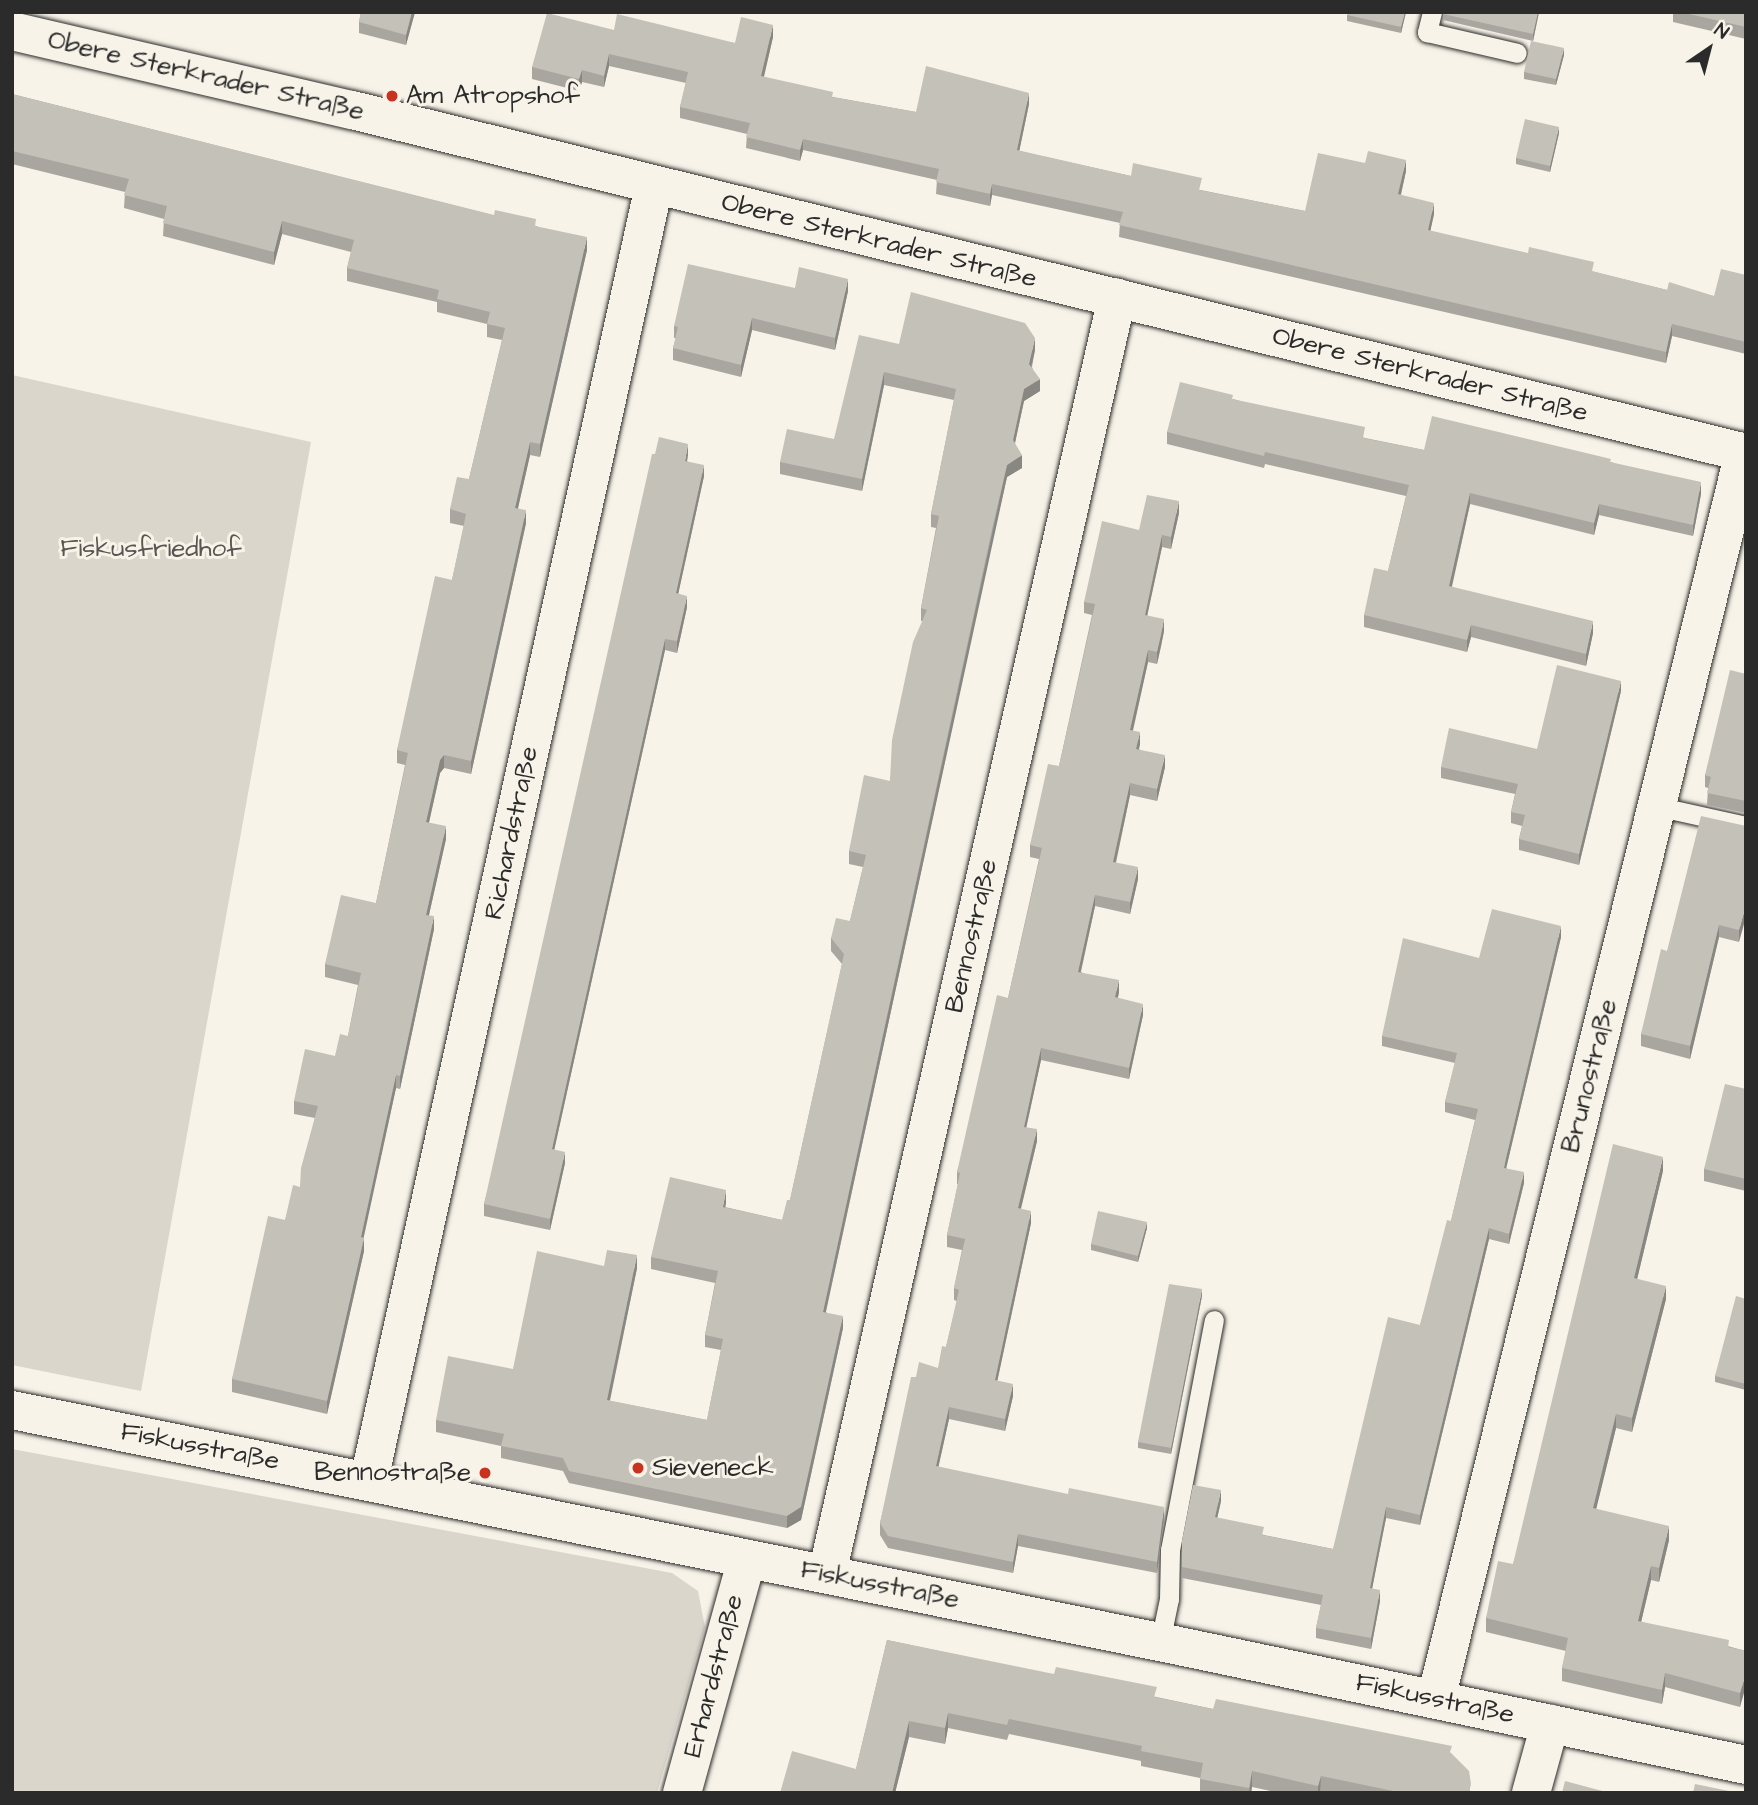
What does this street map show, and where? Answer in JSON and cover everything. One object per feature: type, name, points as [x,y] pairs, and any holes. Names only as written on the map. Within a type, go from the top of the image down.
[{"type":"street","name":"Obere Sterkrader Straße","points":[[12,31],[352,110],[1745,453]]},
{"type":"street","name":"Richardstraße","points":[[369,1480],[654,186]]},
{"type":"street","name":"Bennostraße","points":[[827,1574],[1117,298]]},
{"type":"street","name":"Brunostraße","points":[[1436,1699],[1745,453]]},
{"type":"street","name":"Fiskusstraße","points":[[12,1410],[369,1480],[1746,1765]]},
{"type":"street","name":"Erhardstraße","points":[[682,1793],[747,1559]]},
{"type":"street","points":[[1531,1793],[1550,1724]]},
{"type":"lane","points":[[1432,12],[1427,32],[1517,52]]},
{"type":"lane","points":[[1656,806],[1746,827]]},
{"type":"lane","points":[[1160,1642],[1169,1598],[1170,1550],[1214,1320]]},
{"type":"green space","name":"Fiskusfriedhof","points":[[12,375],[311,442],[141,1391],[12,1365]]},
{"type":"green space","points":[[12,1449],[672,1573],[698,1591],[705,1627],[657,1793],[12,1793]]},
{"type":"building","points":[[361,12],[412,12],[406,35],[359,22]]},
{"type":"building","points":[[1348,12],[1405,12],[1401,27],[1347,15]]},
{"type":"building","points":[[1443,12],[1538,12],[1533,34]]},
{"type":"building","points":[[1680,12],[1746,12],[1746,27]]},
{"type":"building","points":[[547,13],[614,30],[617,14],[735,43],[741,17],[773,25],[761,76],[833,92],[832,97],[916,112],[926,66],[1029,93],[1017,150],[1131,176],[1133,163],[1202,178],[1199,190],[1305,211],[1318,153],[1365,163],[1368,151],[1406,160],[1398,194],[1434,203],[1428,230],[1528,253],[1529,247],[1594,262],[1592,271],[1667,290],[1669,282],[1714,296],[1721,269],[1746,275],[1746,342],[1672,324],[1666,352],[1119,225],[1123,212],[992,184],[990,194],[936,182],[939,169],[803,139],[800,150],[746,137],[750,123],[680,107],[688,72],[609,54],[604,76],[582,70],[579,79],[532,67]]},
{"type":"building","points":[[1531,41],[1564,48],[1556,79],[1524,72]]},
{"type":"building","points":[[12,94],[494,215],[495,210],[536,219],[535,226],[587,237],[540,444],[530,442],[515,508],[526,510],[471,761],[444,755],[440,760],[426,822],[446,826],[426,915],[434,916],[400,1076],[396,1075],[361,1237],[364,1238],[327,1401],[232,1379],[268,1216],[285,1220],[293,1185],[300,1187],[301,1168],[318,1106],[294,1101],[305,1049],[335,1056],[340,1034],[348,1036],[361,973],[325,964],[341,895],[376,903],[408,753],[397,750],[435,576],[452,580],[466,514],[450,509],[457,477],[469,479],[505,328],[487,324],[490,312],[437,299],[439,290],[347,268],[354,240],[282,221],[274,252],[163,223],[167,206],[124,195],[129,179],[12,151]]},
{"type":"building","points":[[1525,119],[1559,127],[1550,166],[1516,158]]},
{"type":"building","points":[[688,264],[795,288],[799,267],[848,279],[835,338],[752,318],[741,365],[673,348],[678,327],[674,326]]},
{"type":"building","points":[[911,292],[1025,323],[1035,338],[1029,364],[1040,379],[1024,389],[1013,440],[1022,455],[1007,465],[993,525],[823,1312],[843,1316],[801,1507],[787,1516],[569,1471],[563,1458],[501,1446],[504,1434],[436,1420],[448,1356],[513,1369],[537,1251],[604,1266],[607,1250],[637,1255],[607,1400],[707,1420],[723,1339],[705,1335],[718,1271],[651,1257],[670,1177],[726,1190],[723,1207],[782,1220],[787,1200],[790,1200],[844,954],[831,938],[836,918],[850,921],[866,855],[849,851],[864,775],[890,781],[892,740],[913,642],[927,610],[921,608],[939,516],[931,514],[956,389],[884,372],[862,479],[780,462],[787,429],[834,439],[859,335],[899,344]]},
{"type":"building","points":[[1180,382],[1233,395],[1232,399],[1365,427],[1363,438],[1424,450],[1432,416],[1611,459],[1610,462],[1701,482],[1693,525],[1599,504],[1594,523],[1470,493],[1449,586],[1593,621],[1586,654],[1471,625],[1467,640],[1364,615],[1374,568],[1388,571],[1409,485],[1265,452],[1264,456],[1167,432]]},
{"type":"building","points":[[659,437],[688,444],[685,461],[704,465],[676,593],[687,596],[677,641],[665,639],[552,1149],[565,1152],[550,1219],[484,1204],[652,454],[655,454]]},
{"type":"building","points":[[1147,495],[1179,501],[1171,537],[1162,535],[1145,615],[1164,619],[1161,635],[1157,652],[1148,650],[1130,730],[1140,732],[1136,749],[1165,755],[1157,789],[1130,783],[1113,862],[1138,867],[1130,902],[1095,895],[1078,972],[1119,980],[1115,997],[1143,1004],[1129,1068],[1041,1048],[1024,1127],[1037,1129],[1018,1208],[1031,1211],[995,1380],[1013,1384],[1005,1419],[949,1407],[936,1466],[1068,1494],[1069,1488],[1164,1507],[1157,1562],[1018,1534],[1013,1562],[888,1536],[880,1523],[911,1377],[916,1377],[919,1362],[938,1368],[942,1346],[946,1347],[959,1290],[954,1288],[965,1239],[947,1235],[960,1173],[957,1172],[997,995],[1008,998],[1042,848],[1030,845],[1048,764],[1059,766],[1079,677],[1095,604],[1084,602],[1102,521],[1139,530]]},
{"type":"building","points":[[1557,665],[1621,681],[1579,854],[1519,839],[1525,815],[1511,812],[1518,784],[1441,767],[1449,728],[1537,749]]},
{"type":"building","points":[[1730,670],[1746,674],[1746,801],[1707,793],[1711,777],[1705,775]]},
{"type":"building","points":[[1701,816],[1746,826],[1746,905],[1739,930],[1719,925],[1690,1046],[1641,1034],[1661,949],[1667,951]]},
{"type":"building","points":[[1492,909],[1561,926],[1504,1168],[1524,1172],[1509,1234],[1489,1228],[1420,1515],[1386,1507],[1370,1588],[1380,1590],[1371,1638],[1316,1628],[1323,1595],[1182,1567],[1182,1541],[1193,1485],[1221,1490],[1215,1517],[1264,1527],[1262,1535],[1333,1549],[1388,1317],[1420,1325],[1447,1220],[1451,1221],[1478,1109],[1445,1102],[1457,1053],[1382,1036],[1403,938],[1479,958]]},
{"type":"building","points":[[1725,1084],[1746,1089],[1746,1179],[1704,1169]]},
{"type":"building","points":[[1613,1144],[1663,1157],[1634,1278],[1666,1286],[1632,1418],[1616,1414],[1593,1508],[1669,1526],[1659,1568],[1651,1566],[1638,1621],[1729,1640],[1728,1647],[1746,1651],[1746,1673],[1740,1693],[1665,1673],[1662,1690],[1562,1668],[1568,1638],[1486,1618],[1498,1561],[1513,1564]]},
{"type":"building","points":[[1098,1211],[1147,1222],[1138,1256],[1091,1244]]},
{"type":"building","points":[[1169,1284],[1202,1289],[1171,1448],[1138,1442]]},
{"type":"building","points":[[1736,1296],[1746,1299],[1746,1384],[1715,1376]]},
{"type":"building","points":[[887,1640],[1054,1674],[1056,1667],[1157,1687],[1154,1697],[1213,1709],[1216,1699],[1452,1746],[1450,1752],[1469,1771],[1469,1793],[1403,1793],[1321,1776],[1318,1786],[1252,1771],[1249,1788],[1200,1779],[1203,1763],[1141,1751],[1142,1746],[1009,1719],[1007,1725],[948,1713],[945,1728],[909,1721],[892,1793],[780,1793],[792,1751],[856,1769]]},
{"type":"building","points":[[1565,1781],[1610,1793],[1562,1793]]},
{"type":"building","points":[[1695,1784],[1739,1793],[1693,1793]]},
{"type":"place","name":"Am Atropshof","points":[[392,96]]},
{"type":"place","name":"Sieveneck","points":[[638,1468]]},
{"type":"place","name":"Bennostraße","points":[[485,1473]]}]
